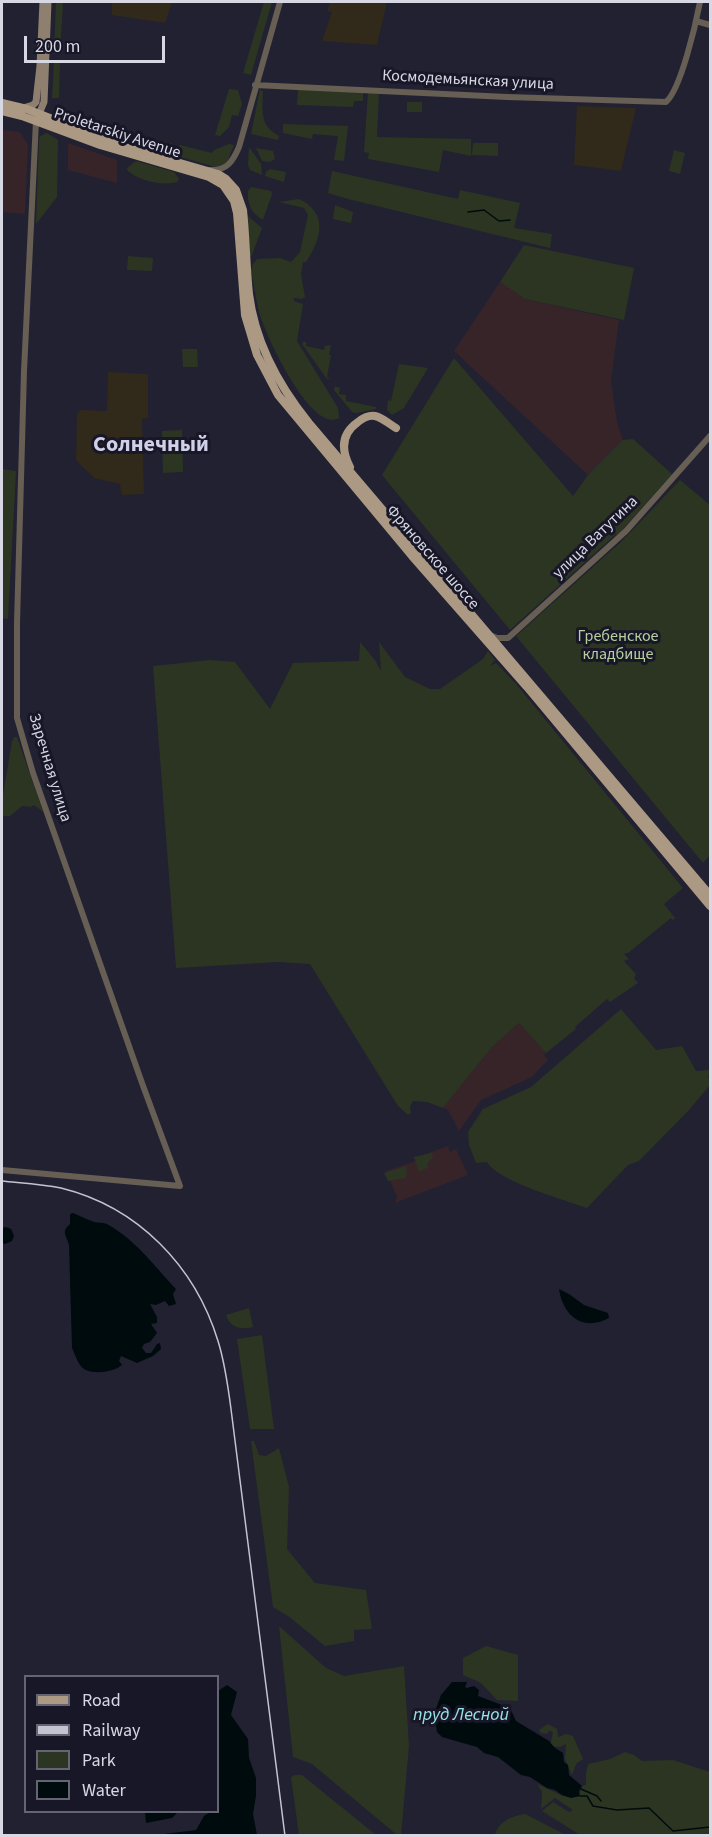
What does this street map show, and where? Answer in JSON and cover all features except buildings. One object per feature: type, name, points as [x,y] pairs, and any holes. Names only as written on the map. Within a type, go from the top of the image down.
[{"type":"main road","points":[[23,108],[36,102],[43,2]]},
{"type":"main road","points":[[38,118],[44,102],[48,2]]},
{"type":"main road","name":"Proletarskiy Avenue","points":[[2,103],[23,108],[38,118],[100,145],[209,177],[223,185]]},
{"type":"main road","name":"Proletarskiy Avenue","points":[[2,111],[38,118],[118,145],[207,169],[222,176],[231,184],[239,196],[243,210]]},
{"type":"main road","name":"Фряновское шоссе","points":[[223,185],[234,201],[237,213],[245,315],[257,355],[278,395],[406,549],[527,687],[711,906]]},
{"type":"main road","name":"Фряновское шоссе","points":[[243,210],[251,302],[256,325],[269,361],[295,406],[711,895]]},
{"type":"main road","points":[[360,484],[346,458],[344,443],[348,431],[360,420],[372,416],[383,419],[396,428]]},
{"type":"street","points":[[207,169],[217,170],[227,166],[239,147],[280,2]]},
{"type":"street","points":[[700,2],[696,21],[711,25]]},
{"type":"street","name":"Космодемьянская улица","points":[[255,85],[666,102],[674,92],[696,21]]},
{"type":"street","name":"Заречная улица","points":[[2,1170],[180,1186],[33,773],[17,718],[23,388],[38,118]]},
{"type":"street","name":"улица Ватутина","points":[[508,638],[626,531],[711,436]]},
{"type":"street","points":[[489,634],[497,638],[508,638],[504,651]]},
{"type":"shaded area","points":[[112,2],[172,2],[165,23],[112,15]]},
{"type":"shaded area","points":[[330,2],[387,2],[377,45],[322,41],[332,12],[327,11]]},
{"type":"shaded area","points":[[577,106],[636,108],[621,171],[574,165]]},
{"type":"shaded area","points":[[2,130],[20,132],[28,145],[25,214],[2,212]]},
{"type":"shaded area","points":[[68,143],[117,160],[117,183],[68,170]]},
{"type":"shaded area","points":[[500,282],[525,299],[619,320],[611,381],[617,422],[623,440],[588,475],[454,351]]},
{"type":"shaded area","points":[[108,372],[148,374],[148,418],[142,419],[144,494],[122,495],[120,484],[94,478],[76,460],[77,413],[80,410],[107,411]]},
{"type":"shaded area","points":[[519,1023],[546,1053],[544,1055],[548,1060],[532,1077],[481,1100],[459,1131],[448,1110],[443,1108],[492,1047]]},
{"type":"shaded area","points":[[448,1146],[450,1152],[456,1149],[468,1175],[395,1203],[397,1197],[386,1171],[416,1161],[417,1157]]},
{"type":"green space","points":[[56,2],[63,2],[60,54],[54,54]]},
{"type":"green space","points":[[264,2],[272,2],[251,75],[243,73]]},
{"type":"green space","points":[[54,61],[60,62],[59,98],[52,98]]},
{"type":"green space","points":[[229,89],[238,90],[242,104],[238,116],[232,115],[229,127],[220,136],[215,135]]},
{"type":"green space","points":[[260,89],[263,92],[265,123],[279,136],[278,140],[251,134]]},
{"type":"green space","points":[[298,89],[363,92],[363,101],[354,101],[353,107],[297,105]]},
{"type":"green space","points":[[368,92],[379,93],[377,137],[471,139],[471,156],[443,150],[439,172],[368,159],[369,153],[364,152]]},
{"type":"green space","points":[[407,102],[422,102],[422,112],[407,112]]},
{"type":"green space","points":[[283,124],[348,126],[344,161],[334,160],[338,136],[313,134],[312,139],[283,133]]},
{"type":"green space","points":[[100,125],[122,131],[125,136],[130,133],[148,137],[150,141],[155,139],[173,144],[176,148],[180,145],[212,153],[229,144],[234,145],[227,162],[218,167],[98,133]]},
{"type":"green space","points":[[47,133],[58,140],[57,197],[36,224],[39,140],[40,136]]},
{"type":"green space","points":[[473,143],[498,143],[498,156],[472,155]]},
{"type":"green space","points":[[249,147],[261,164],[262,175],[250,170]]},
{"type":"green space","points":[[256,148],[273,151],[275,159],[270,162],[262,161]]},
{"type":"green space","points":[[674,150],[685,153],[680,174],[669,171]]},
{"type":"green space","points":[[136,161],[174,172],[179,179],[177,182],[165,183],[139,178],[127,168]]},
{"type":"green space","points":[[270,169],[286,172],[284,182],[265,176]]},
{"type":"green space","points":[[332,171],[458,199],[460,190],[520,203],[514,228],[552,234],[550,248],[328,193]]},
{"type":"green space","points":[[251,187],[271,191],[263,220],[255,214],[249,204],[248,191]]},
{"type":"green space","points":[[299,199],[315,212],[319,228],[311,254],[306,262],[303,262],[301,275],[305,297],[294,298],[294,301],[303,304],[297,341],[338,408],[339,418],[328,419],[316,411],[291,379],[263,324],[251,271],[257,259],[280,258],[291,262],[300,252],[308,215],[304,208],[279,202]]},
{"type":"green space","points":[[335,205],[353,212],[351,223],[333,219]]},
{"type":"green space","points":[[248,216],[262,228],[249,258]]},
{"type":"green space","points":[[524,245],[634,268],[624,320],[525,299],[500,282]]},
{"type":"green space","points":[[128,256],[153,258],[152,271],[127,270]]},
{"type":"green space","points":[[306,342],[306,346],[324,350],[325,346],[331,345],[327,377],[330,379],[327,379],[302,344]]},
{"type":"green space","points":[[182,349],[197,349],[198,367],[183,367]]},
{"type":"green space","name":"Гребенское кладбище","points":[[454,358],[573,496],[588,475],[623,440],[633,439],[672,474],[618,535],[616,534],[510,630],[382,475]]},
{"type":"green space","points":[[399,364],[428,368],[404,408],[392,415],[387,410],[388,400],[391,401]]},
{"type":"green space","points":[[335,386],[340,388],[339,394],[346,395],[346,401],[376,407],[376,409],[352,412],[334,390]]},
{"type":"green space","points":[[182,430],[183,472],[163,473],[162,431]]},
{"type":"green space","points":[[2,469],[16,471],[8,619],[2,618]]},
{"type":"green space","name":"Гребенское кладбище","points":[[680,480],[710,505],[710,855],[703,863],[516,636],[623,540]]},
{"type":"green space","points":[[360,642],[381,671],[379,642],[405,677],[430,689],[440,689],[483,659],[488,651],[495,660],[490,666],[496,663],[517,685],[683,888],[664,904],[675,918],[673,920],[671,918],[624,954],[629,959],[624,961],[636,974],[634,978],[638,983],[610,1002],[607,999],[575,1027],[576,1029],[546,1053],[519,1023],[492,1047],[443,1108],[427,1102],[413,1101],[410,1106],[411,1113],[408,1115],[398,1106],[310,964],[278,962],[176,968],[153,666],[210,660],[235,662],[270,709],[293,663],[359,661]]},
{"type":"green space","points":[[14,737],[17,737],[43,812],[34,805],[22,806],[10,816],[2,816],[2,801]]},
{"type":"green space","points":[[621,1009],[656,1050],[682,1046],[696,1071],[710,1070],[708,1078],[710,1078],[710,1085],[689,1110],[639,1161],[628,1165],[587,1208],[517,1183],[493,1169],[487,1162],[476,1163],[469,1145],[468,1132],[483,1109],[531,1087]]},
{"type":"green space","points":[[432,1153],[433,1157],[427,1164],[429,1167],[419,1172],[414,1157]]},
{"type":"green space","points":[[407,1166],[406,1178],[388,1181],[384,1173]]},
{"type":"green space","points":[[249,1308],[253,1327],[236,1327],[230,1323],[226,1315]]},
{"type":"green space","points":[[262,1335],[274,1429],[250,1429],[237,1339]]},
{"type":"green space","points":[[251,1441],[254,1441],[259,1455],[266,1456],[279,1448],[289,1487],[287,1549],[315,1583],[366,1590],[372,1629],[354,1630],[354,1641],[325,1646],[288,1616],[273,1607]]},
{"type":"green space","points":[[279,1626],[326,1668],[344,1676],[404,1666],[409,1746],[401,1835],[397,1835],[312,1764],[293,1757]]},
{"type":"green space","points":[[486,1646],[518,1655],[518,1701],[497,1700],[481,1683],[463,1675],[463,1658]]},
{"type":"green space","points":[[548,1724],[557,1729],[558,1737],[566,1734],[573,1736],[583,1759],[576,1764],[572,1775],[565,1759],[566,1744],[560,1747],[550,1746],[553,1733],[550,1730],[547,1734],[541,1733],[539,1730]]},
{"type":"green space","points":[[625,1752],[642,1761],[673,1760],[710,1772],[710,1835],[580,1835],[542,1811],[553,1802],[569,1812],[573,1810],[555,1798],[541,1809],[542,1792],[537,1784],[563,1796],[578,1797],[582,1786],[586,1785],[588,1764],[610,1759]]},
{"type":"green space","points":[[302,1775],[376,1835],[299,1835],[291,1777]]},
{"type":"green space","points":[[525,1814],[566,1835],[495,1835],[507,1820]]},
{"type":"water","points":[[73,1213],[94,1222],[107,1224],[118,1231],[144,1254],[176,1289],[173,1294],[176,1304],[169,1306],[165,1301],[156,1305],[150,1304],[157,1317],[157,1323],[151,1324],[157,1333],[142,1348],[146,1353],[151,1353],[160,1343],[161,1349],[153,1356],[137,1363],[121,1356],[119,1361],[122,1365],[104,1372],[88,1371],[78,1362],[72,1348],[69,1245],[65,1233],[70,1224],[70,1214]]},
{"type":"water","points":[[2,1228],[11,1229],[14,1236],[12,1241],[5,1244],[2,1243]]},
{"type":"water","points":[[559,1289],[584,1305],[608,1313],[609,1318],[591,1323],[576,1319],[565,1307]]},
{"type":"water","name":"пруд Лесной","points":[[452,1682],[467,1682],[465,1687],[474,1686],[479,1690],[478,1696],[510,1708],[516,1721],[549,1741],[563,1753],[569,1775],[582,1786],[579,1791],[580,1796],[571,1798],[562,1795],[530,1777],[521,1775],[498,1757],[484,1753],[477,1747],[442,1737],[437,1732],[434,1714],[441,1695]]},
{"type":"water","points":[[227,1685],[237,1692],[231,1715],[248,1739],[249,1758],[256,1778],[253,1814],[257,1835],[156,1835],[196,1830],[204,1816],[208,1813],[219,1813],[219,1690]]},
{"type":"water","points":[[145,1813],[177,1813],[172,1818],[146,1823]]},
{"type":"waterway","points":[[468,212],[484,210],[499,221],[510,220]]},
{"type":"waterway","points":[[581,1789],[597,1796],[601,1801]]},
{"type":"waterway","points":[[580,1796],[587,1796],[593,1806],[617,1810],[649,1808],[673,1831],[710,1827]]},
{"type":"railway","points":[[2,1181],[61,1188],[115,1209],[160,1244],[179,1265],[195,1288],[208,1314],[218,1341],[229,1392],[285,1836]]},
{"type":"district","name":"Солнечный","points":[[151,446]]}]
